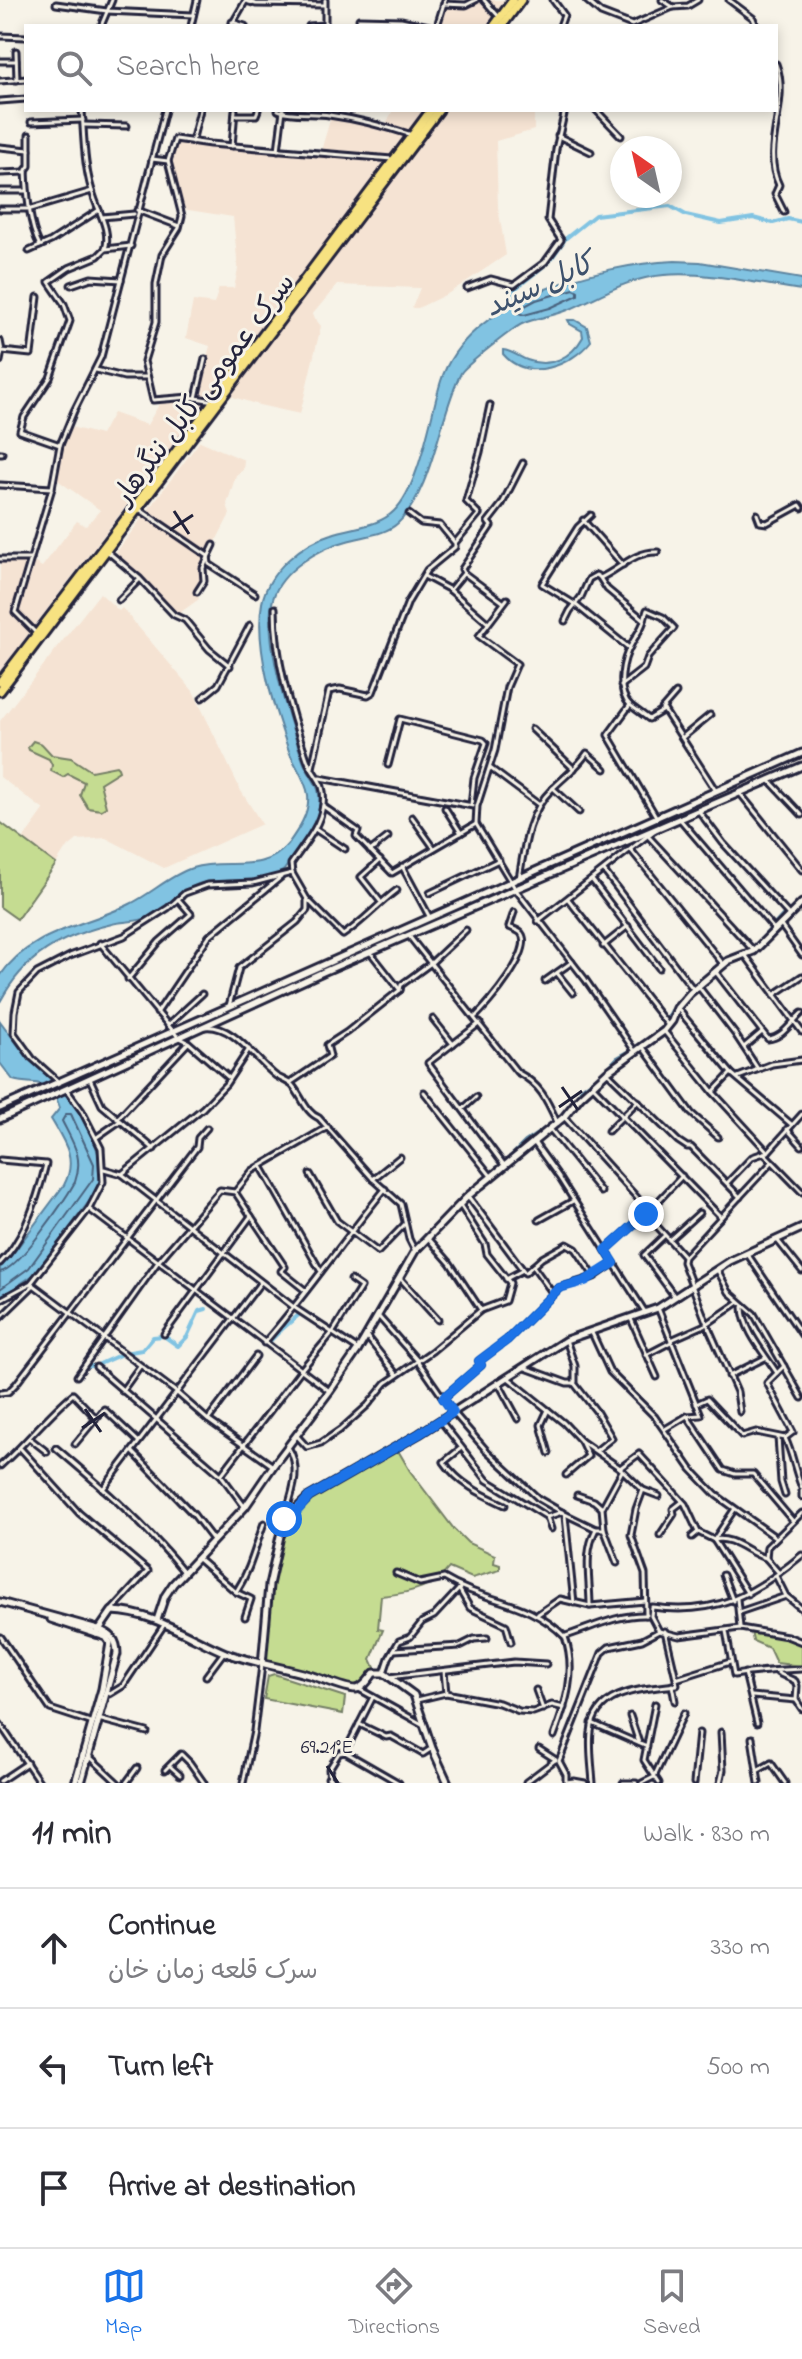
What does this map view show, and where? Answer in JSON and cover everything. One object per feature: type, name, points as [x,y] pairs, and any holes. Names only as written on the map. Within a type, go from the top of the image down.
[{"type":"highway","points":[[501,22],[513,0]]},
{"type":"highway","points":[[501,22],[521,0]]},
{"type":"highway","name":"سرک عمومی کابل ننگرهار","points":[[0,682],[429,112]]},
{"type":"highway","name":"سرک عمومی کابل ننگرهار","points":[[0,691],[437,112]]},
{"type":"street","points":[[102,24],[112,0]]},
{"type":"street","points":[[191,24],[197,0]]},
{"type":"street","points":[[231,24],[246,0],[256,4],[324,2],[325,24]]},
{"type":"street","points":[[438,24],[444,2],[466,5],[476,0]]},
{"type":"street","points":[[484,0],[501,22]]},
{"type":"street","points":[[553,0],[564,15],[561,24]]},
{"type":"street","points":[[586,0],[601,13],[627,24]]},
{"type":"street","points":[[662,0],[673,7]]},
{"type":"street","points":[[636,24],[673,7],[688,6],[698,0]]},
{"type":"street","points":[[733,1],[753,18],[755,24]]},
{"type":"street","points":[[56,4],[107,11],[193,15]]},
{"type":"street","points":[[359,19],[401,20],[420,24]]},
{"type":"street","points":[[0,36],[24,37]]},
{"type":"street","points":[[16,51],[17,80]]},
{"type":"street","points":[[0,61],[16,61]]},
{"type":"street","points":[[0,81],[24,79]]},
{"type":"street","points":[[778,80],[780,97],[773,172],[779,185],[775,194],[784,212]]},
{"type":"street","points":[[0,101],[24,99]]},
{"type":"street","points":[[60,445],[20,431],[24,417],[50,378],[70,321],[64,304],[49,282],[69,268],[98,256],[108,242],[87,176],[82,112]]},
{"type":"street","points":[[37,634],[15,612],[52,488],[60,445],[96,370],[164,112]]},
{"type":"street","points":[[192,142],[200,112]]},
{"type":"street","points":[[232,146],[235,113],[256,115],[257,112]]},
{"type":"street","points":[[278,150],[282,112]]},
{"type":"street","points":[[467,288],[491,279],[514,285],[545,262],[561,240],[548,220],[558,136],[564,112]]},
{"type":"street","points":[[598,112],[621,136]]},
{"type":"street","points":[[330,113],[412,135]]},
{"type":"street","points":[[31,122],[127,126]]},
{"type":"street","points":[[29,135],[27,191],[33,232],[40,246]]},
{"type":"street","points":[[558,136],[591,152]]},
{"type":"street","points":[[214,401],[196,398],[153,400],[144,361],[156,322],[156,284],[161,262],[182,216],[168,161],[175,139],[394,159]]},
{"type":"street","points":[[0,147],[29,150]]},
{"type":"street","points":[[152,159],[168,161]]},
{"type":"street","points":[[0,173],[26,172]]},
{"type":"street","points":[[0,191],[27,191]]},
{"type":"street","points":[[0,209],[31,209],[92,191]]},
{"type":"street","points":[[29,251],[99,210]]},
{"type":"street","points":[[102,217],[137,212],[180,226]]},
{"type":"street","points":[[105,249],[131,246]]},
{"type":"street","points":[[71,285],[91,278],[121,280]]},
{"type":"street","points":[[2,351],[31,354],[38,297]]},
{"type":"street","points":[[0,341],[0,361]]},
{"type":"street","points":[[196,398],[205,359]]},
{"type":"street","points":[[96,370],[124,377],[147,377]]},
{"type":"street","points":[[312,768],[329,691],[340,689],[368,695],[373,692],[408,602],[423,576],[455,547],[479,514],[466,501],[466,493],[475,472],[490,405]]},
{"type":"street","points":[[474,806],[490,768],[502,725],[507,687],[517,664],[479,636],[505,601],[462,569],[491,526],[488,522],[502,504],[523,463]]},
{"type":"street","points":[[0,485],[52,488]]},
{"type":"street","points":[[757,514],[763,524],[800,505],[802,508]]},
{"type":"street","points":[[139,509],[208,556],[209,564],[255,594]]},
{"type":"street","points":[[409,514],[421,523],[440,525],[455,543]]},
{"type":"street","points":[[591,515],[583,520],[542,583],[576,605],[629,648]]},
{"type":"street","points":[[583,520],[623,565]]},
{"type":"street","points":[[197,592],[204,581],[203,568],[214,545]]},
{"type":"street","points":[[107,551],[140,579],[174,615],[185,620],[209,649],[230,666]]},
{"type":"street","points":[[601,578],[636,555],[658,552]]},
{"type":"street","points":[[0,559],[31,559]]},
{"type":"street","points":[[450,590],[464,573]]},
{"type":"street","points":[[565,621],[589,579],[596,575],[607,589],[644,620]]},
{"type":"street","points":[[423,576],[450,590],[488,623]]},
{"type":"street","points":[[119,600],[140,579]]},
{"type":"street","points":[[275,608],[280,672],[312,768],[320,778],[323,805],[315,829],[291,864],[292,873],[307,899],[343,935],[361,924],[380,901],[397,890]]},
{"type":"street","points":[[621,686],[644,668],[648,657],[674,628],[663,617],[647,610],[629,648],[621,686],[625,700],[649,719],[664,710]]},
{"type":"street","points":[[202,698],[218,685],[250,625]]},
{"type":"street","points":[[676,693],[662,709],[717,792]]},
{"type":"street","points":[[630,705],[608,735],[657,818]]},
{"type":"street","points":[[683,737],[710,715]]},
{"type":"street","points":[[388,765],[400,719],[486,743],[474,778],[476,824],[516,890],[572,962],[633,1049]]},
{"type":"street","points":[[532,729],[574,769]]},
{"type":"street","points":[[519,879],[531,820],[539,805],[587,753],[605,769]]},
{"type":"street","points":[[0,1108],[170,1028],[229,1006],[802,753]]},
{"type":"street","points":[[490,768],[539,805]]},
{"type":"street","points":[[0,1119],[198,1028],[659,825],[800,768]]},
{"type":"street","points":[[320,778],[474,806]]},
{"type":"street","points":[[769,780],[802,815]]},
{"type":"street","points":[[553,788],[579,812]]},
{"type":"street","points":[[738,792],[802,870]]},
{"type":"street","points":[[323,805],[358,831],[356,836],[392,873],[476,824]]},
{"type":"street","points":[[445,808],[461,833]]},
{"type":"street","points":[[698,810],[723,843],[788,914]]},
{"type":"street","points":[[412,817],[434,848]]},
{"type":"street","points":[[679,818],[774,929]]},
{"type":"street","points":[[538,921],[649,837],[659,825]]},
{"type":"street","points":[[315,829],[345,849]]},
{"type":"street","points":[[370,851],[388,837]]},
{"type":"street","points":[[649,837],[754,951]]},
{"type":"street","points":[[631,850],[723,964]]},
{"type":"street","points":[[380,860],[361,877],[380,901]]},
{"type":"street","points":[[430,893],[499,860]]},
{"type":"street","points":[[402,866],[431,918]]},
{"type":"street","points":[[604,871],[694,988],[744,1047],[758,1069]]},
{"type":"street","points":[[58,1082],[32,1058],[14,1033],[17,998],[24,985],[37,973],[132,931],[177,899],[207,885],[253,883],[292,873]]},
{"type":"street","points":[[157,1013],[209,936],[281,877]]},
{"type":"street","points":[[592,880],[659,968]]},
{"type":"street","points":[[128,979],[159,942],[191,914],[177,899]]},
{"type":"street","points":[[229,1006],[239,968],[297,922],[307,910],[307,899]]},
{"type":"street","points":[[568,899],[668,1025]]},
{"type":"street","points":[[157,1620],[165,1596],[245,1507],[329,1392],[426,1237],[491,1176],[564,1117],[577,1095],[633,1049],[664,1031],[677,1008],[694,988],[723,964],[754,951],[802,903]]},
{"type":"street","points":[[475,1017],[516,969],[520,960],[523,938],[521,933],[509,927],[514,912]]},
{"type":"street","points":[[780,924],[802,955]]},
{"type":"street","points":[[603,946],[628,926]]},
{"type":"street","points":[[290,1083],[330,1056],[327,1045],[400,990],[401,985],[431,963],[466,930]]},
{"type":"street","points":[[409,936],[517,1072],[531,1079],[549,1101],[554,1122],[601,1192]]},
{"type":"street","points":[[100,943],[178,1037],[228,1077]]},
{"type":"street","points":[[371,953],[400,990]]},
{"type":"street","points":[[746,956],[802,1032]]},
{"type":"street","points":[[545,981],[572,962]]},
{"type":"street","points":[[715,971],[768,1039],[783,1032],[802,1013]]},
{"type":"street","points":[[557,973],[573,993]]},
{"type":"street","points":[[774,995],[802,976]]},
{"type":"street","points":[[170,1028],[202,994]]},
{"type":"street","points":[[677,1008],[731,1073],[791,1124]]},
{"type":"street","points":[[433,1019],[453,1044]]},
{"type":"street","points":[[480,1023],[428,1063],[504,1165]]},
{"type":"street","points":[[198,1028],[219,1028],[249,1049],[277,1077],[290,1083],[312,1115],[319,1118],[373,1179],[401,1204],[415,1251]]},
{"type":"street","points":[[664,1031],[772,1162],[802,1192]]},
{"type":"street","points":[[744,1047],[762,1032]]},
{"type":"street","points":[[96,1137],[118,1120],[188,1042]]},
{"type":"street","points":[[642,1046],[691,1113],[718,1137]]},
{"type":"street","points":[[122,1174],[195,1116],[226,1084],[249,1049]]},
{"type":"street","points":[[738,1077],[758,1069],[802,1060]]},
{"type":"street","points":[[607,1072],[678,1141],[691,1147],[741,1198]]},
{"type":"street","points":[[713,1092],[731,1073]]},
{"type":"street","points":[[89,1077],[102,1105],[154,1149]]},
{"type":"street","points":[[592,1085],[722,1218]]},
{"type":"street","points":[[0,1318],[32,1284],[89,1209],[103,1182],[101,1148],[82,1111],[65,1089]]},
{"type":"street","points":[[424,1092],[491,1176]]},
{"type":"street","points":[[464,1108],[476,1097]]},
{"type":"street","points":[[608,1131],[638,1101]]},
{"type":"street","points":[[727,1183],[752,1157],[766,1153],[802,1114]]},
{"type":"street","points":[[564,1117],[641,1202],[646,1214],[684,1257]]},
{"type":"street","points":[[235,1192],[252,1171],[328,1127]]},
{"type":"street","points":[[0,1393],[8,1392],[16,1384],[197,1147],[198,1138],[207,1128]]},
{"type":"street","points":[[787,1129],[802,1146]]},
{"type":"street","points":[[532,1141],[645,1312]]},
{"type":"street","points":[[373,1179],[400,1157]]},
{"type":"street","points":[[0,1160],[46,1164],[40,1191],[16,1243],[0,1263]]},
{"type":"street","points":[[740,1412],[737,1392],[683,1262],[684,1257],[772,1162]]},
{"type":"street","points":[[261,1166],[320,1270]]},
{"type":"street","points":[[104,1169],[122,1174],[295,1308],[358,1350]]},
{"type":"street","points":[[310,1174],[337,1221],[378,1252],[405,1224]]},
{"type":"street","points":[[606,1250],[682,1176]]},
{"type":"street","points":[[797,1187],[802,1183]]},
{"type":"street","points":[[264,1343],[295,1308],[320,1270],[386,1188]]},
{"type":"street","points":[[77,1376],[158,1262],[220,1190],[235,1192],[285,1267],[281,1271],[306,1291]]},
{"type":"street","points":[[468,1196],[525,1273],[556,1248],[567,1244],[576,1249],[594,1277]]},
{"type":"street","points":[[539,1220],[573,1201]]},
{"type":"street","points":[[297,1436],[307,1447],[321,1443],[368,1405],[386,1383],[432,1351],[481,1310],[505,1301],[510,1283],[487,1254],[485,1244],[460,1205]]},
{"type":"street","points":[[89,1209],[329,1392]]},
{"type":"street","points":[[668,1241],[699,1213]]},
{"type":"street","points":[[164,1334],[251,1216]]},
{"type":"street","points":[[243,1783],[258,1706],[269,1585],[286,1524],[309,1497],[440,1420],[566,1340],[590,1329],[658,1308],[746,1252],[802,1228]]},
{"type":"street","points":[[664,1236],[644,1255],[675,1297]]},
{"type":"street","points":[[426,1237],[450,1263],[481,1310]]},
{"type":"street","points":[[776,1238],[802,1271]]},
{"type":"street","points":[[746,1252],[802,1335]]},
{"type":"street","points":[[443,1398],[475,1371],[481,1365],[479,1361],[507,1340],[559,1288],[594,1277],[614,1263]]},
{"type":"street","points":[[533,1266],[553,1294]]},
{"type":"street","points":[[717,1269],[729,1292],[754,1314],[802,1398]]},
{"type":"street","points":[[506,1279],[523,1270]]},
{"type":"street","points":[[400,1278],[438,1320]]},
{"type":"street","points":[[221,1475],[333,1332],[361,1287],[351,1280]]},
{"type":"street","points":[[103,1489],[261,1282]]},
{"type":"street","points":[[0,1300],[32,1284]]},
{"type":"street","points":[[32,1284],[176,1392],[208,1420],[273,1466]]},
{"type":"street","points":[[646,1355],[707,1324],[739,1302]]},
{"type":"street","points":[[743,1307],[743,1315],[765,1358],[777,1373]]},
{"type":"street","points":[[658,1308],[701,1415],[687,1416],[665,1429]]},
{"type":"street","points":[[377,1314],[417,1360],[453,1412],[486,1450],[539,1499],[596,1529],[604,1529]]},
{"type":"street","points":[[630,1318],[657,1377]]},
{"type":"street","points":[[590,1329],[610,1372],[665,1429],[691,1469],[716,1495],[775,1537]]},
{"type":"street","points":[[366,1336],[397,1375]]},
{"type":"street","points":[[566,1340],[575,1366],[577,1379],[574,1383]]},
{"type":"street","points":[[208,1420],[256,1356]]},
{"type":"street","points":[[729,1376],[765,1358]]},
{"type":"street","points":[[122,1391],[140,1366]]},
{"type":"street","points":[[696,1404],[707,1399],[742,1436],[756,1432],[785,1438],[793,1432],[767,1383],[784,1366]]},
{"type":"street","points":[[96,1367],[221,1475],[245,1507]]},
{"type":"street","points":[[523,1367],[574,1383]]},
{"type":"street","points":[[507,1377],[643,1490],[659,1496]]},
{"type":"street","points":[[498,1382],[518,1419]]},
{"type":"street","points":[[574,1383],[612,1438],[597,1450]]},
{"type":"street","points":[[0,1466],[21,1449],[73,1394],[95,1417]]},
{"type":"street","points":[[75,1444],[104,1409],[138,1441]]},
{"type":"street","points":[[548,1410],[541,1425],[549,1453]]},
{"type":"street","points":[[687,1416],[723,1470],[753,1474],[792,1520]]},
{"type":"street","points":[[440,1420],[487,1480],[547,1517],[551,1529]]},
{"type":"street","points":[[778,1437],[781,1482],[785,1495]]},
{"type":"street","points":[[29,1438],[47,1452]]},
{"type":"street","points":[[785,1438],[793,1454],[802,1497]]},
{"type":"street","points":[[566,1475],[588,1456],[581,1441]]},
{"type":"street","points":[[286,1524],[284,1519],[296,1476],[295,1457],[288,1447]]},
{"type":"street","points":[[56,1448],[103,1489],[184,1572]]},
{"type":"street","points":[[21,1449],[79,1513],[148,1571],[97,1632]]},
{"type":"street","points":[[460,1449],[444,1462],[452,1473],[467,1486],[505,1505]]},
{"type":"street","points":[[132,1451],[194,1515],[214,1541]]},
{"type":"street","points":[[617,1563],[604,1529],[602,1508],[621,1470],[639,1454],[682,1502],[698,1532],[714,1540],[748,1594]]},
{"type":"street","points":[[643,1490],[631,1535],[645,1574],[648,1615],[659,1631]]},
{"type":"street","points":[[577,1495],[594,1501],[602,1508]]},
{"type":"street","points":[[660,1535],[674,1514],[673,1509],[682,1502]]},
{"type":"street","points":[[714,1540],[735,1509]]},
{"type":"street","points":[[547,1517],[564,1513]]},
{"type":"street","points":[[564,1513],[574,1603]]},
{"type":"street","points":[[766,1558],[767,1547],[775,1537],[802,1513]]},
{"type":"street","points":[[236,1592],[255,1558],[264,1523]]},
{"type":"street","points":[[590,1606],[587,1583],[589,1543],[596,1529]]},
{"type":"street","points":[[692,1537],[698,1532]]},
{"type":"street","points":[[714,1540],[728,1540],[766,1558],[778,1575],[786,1596],[802,1609]]},
{"type":"street","points":[[648,1615],[652,1607],[710,1608],[735,1600],[778,1575],[802,1555]]},
{"type":"street","points":[[197,1558],[236,1592],[251,1599],[245,1617]]},
{"type":"street","points":[[396,1573],[420,1583],[444,1578],[459,1589],[470,1608],[509,1628],[511,1642]]},
{"type":"street","points":[[723,1575],[739,1612],[740,1628]]},
{"type":"street","points":[[387,1675],[399,1641],[410,1637],[459,1589],[471,1589],[538,1614],[565,1637],[571,1672],[564,1708],[554,1736]]},
{"type":"street","points":[[739,1612],[786,1596]]},
{"type":"street","points":[[538,1614],[560,1599],[590,1606],[645,1601]]},
{"type":"street","points":[[0,1603],[109,1634],[117,1647],[80,1781]]},
{"type":"street","points":[[112,1611],[157,1620],[224,1652],[262,1665],[359,1689],[425,1726]]},
{"type":"street","points":[[565,1637],[608,1620],[648,1615]]},
{"type":"street","points":[[107,1692],[110,1694],[123,1686],[164,1624]]},
{"type":"street","points":[[526,1782],[557,1760],[602,1653],[609,1647],[642,1640],[659,1631],[679,1636],[740,1628],[787,1636],[802,1642]]},
{"type":"street","points":[[593,1783],[592,1723],[602,1704],[612,1698],[677,1685],[665,1631]]},
{"type":"street","points":[[726,1631],[734,1675],[763,1670],[795,1681],[796,1700],[802,1709]]},
{"type":"street","points":[[80,1781],[110,1653],[110,1643],[97,1632]]},
{"type":"street","points":[[1,1637],[50,1709],[147,1732]]},
{"type":"street","points":[[394,1650],[460,1646],[474,1639],[487,1638]]},
{"type":"street","points":[[206,1676],[224,1652]]},
{"type":"street","points":[[359,1689],[374,1673],[444,1671],[514,1662],[546,1664]]},
{"type":"street","points":[[676,1679],[730,1662]]},
{"type":"street","points":[[777,1673],[802,1669]]},
{"type":"street","points":[[444,1671],[446,1693]]},
{"type":"street","points":[[745,1673],[757,1723]]},
{"type":"street","points":[[387,1675],[404,1686],[417,1700],[432,1748],[448,1783]]},
{"type":"street","points":[[672,1685],[675,1701]]},
{"type":"street","points":[[536,1690],[543,1709]]},
{"type":"street","points":[[417,1700],[446,1693],[503,1704],[519,1711],[552,1705],[564,1708]]},
{"type":"street","points":[[752,1696],[796,1700]]},
{"type":"street","points":[[345,1752],[373,1697]]},
{"type":"street","points":[[655,1704],[644,1760],[659,1783]]},
{"type":"street","points":[[623,1783],[639,1783],[654,1777],[684,1713]]},
{"type":"street","points":[[630,1716],[639,1743]]},
{"type":"street","points":[[592,1723],[647,1747]]},
{"type":"street","points":[[0,1724],[40,1783]]},
{"type":"street","points":[[359,1724],[386,1737],[391,1736],[423,1754],[432,1748]]},
{"type":"street","points":[[720,1783],[723,1770],[721,1732]]},
{"type":"street","points":[[694,1783],[699,1733]]},
{"type":"street","points":[[752,1738],[759,1783]]},
{"type":"street","points":[[539,1749],[557,1760],[566,1783],[585,1783]]},
{"type":"street","points":[[339,1783],[329,1780],[329,1769],[339,1753],[345,1752],[399,1783]]},
{"type":"street","points":[[88,1755],[118,1783]]},
{"type":"street","points":[[165,1770],[179,1755],[183,1755],[204,1783]]},
{"type":"street","points":[[0,1781],[27,1763]]},
{"type":"street","points":[[757,1771],[771,1763],[785,1783]]},
{"type":"street","points":[[169,1766],[180,1775]]},
{"type":"street","points":[[126,1783],[137,1768]]},
{"type":"shaded area","points":[[476,0],[507,0],[496,14],[498,24],[433,24],[442,6],[467,6]]},
{"type":"shaded area","points":[[392,112],[534,112],[534,130],[496,141],[498,207],[506,255],[449,293],[418,308],[412,308],[420,288],[337,285],[312,315],[321,326],[300,414],[214,391],[0,671],[0,557],[25,557],[42,567],[77,521],[86,526],[100,510],[56,479],[67,426],[101,435],[113,413],[147,425],[160,403],[196,396],[210,346],[186,338],[193,301],[214,304],[219,288],[234,288],[238,269],[233,217],[182,209],[169,161],[176,137],[320,154],[331,117],[386,124]]},
{"type":"shaded area","points":[[200,441],[244,460],[243,470],[236,475],[227,504],[230,514],[217,539],[214,554],[201,571],[204,582],[195,590],[199,599],[174,617],[115,554]]},
{"type":"shaded area","points":[[100,593],[119,611],[122,608],[193,691],[241,791],[262,824],[164,868],[106,838],[77,840],[65,850],[56,864],[23,839],[44,810],[0,777],[0,721]]},
{"type":"green space","points":[[33,741],[42,744],[52,755],[71,758],[91,771],[116,766],[119,771],[100,783],[106,807],[101,810],[88,808],[80,795],[84,782],[68,774],[63,777],[51,771],[49,759],[29,750]]},
{"type":"green space","points":[[0,822],[56,864],[17,919],[0,907]]},
{"type":"green space","points":[[396,1447],[410,1471],[454,1529],[468,1543],[495,1555],[494,1563],[500,1565],[500,1570],[472,1578],[449,1568],[427,1585],[409,1592],[381,1596],[378,1629],[383,1630],[371,1659],[377,1672],[359,1689],[262,1665],[269,1585],[280,1536],[299,1505]]},
{"type":"green space","points":[[751,1632],[802,1644],[802,1666],[776,1663],[769,1648],[753,1641]]},
{"type":"green space","points":[[274,1674],[345,1697],[343,1714],[264,1699],[268,1676]]},
{"type":"water","points":[[675,261],[700,262],[802,279],[802,290],[697,275],[651,277],[614,288],[568,310],[522,324],[471,363],[461,373],[453,390],[428,472],[410,509],[398,523],[381,533],[336,544],[303,562],[284,579],[273,599],[271,635],[278,678],[302,758],[319,795],[316,821],[299,850],[284,870],[275,875],[256,880],[198,884],[150,917],[94,929],[61,942],[33,960],[0,1002],[0,976],[12,961],[42,939],[130,904],[184,871],[205,865],[267,860],[288,844],[305,815],[308,795],[283,734],[263,658],[260,620],[262,603],[271,580],[288,560],[309,544],[388,516],[403,500],[423,450],[441,381],[455,353],[477,328],[506,308],[574,279],[610,270]]},
{"type":"water","points":[[568,320],[575,320],[587,327],[591,341],[561,364],[549,368],[524,368],[503,354],[503,350],[544,363],[560,359],[573,350],[583,337],[582,331]]},
{"type":"water","points":[[0,1021],[21,1049],[73,1100],[95,1144],[102,1176],[93,1196],[36,1273],[0,1298],[0,1267],[64,1185],[70,1167],[68,1150],[51,1119],[60,1108],[52,1091],[42,1084],[13,1080],[0,1063]]},
{"type":"waterway","name":"کابل سيند","points":[[515,308],[511,292],[549,262],[565,239],[595,215],[670,206],[686,215],[721,223],[753,218],[773,223],[788,219],[802,222]]},
{"type":"waterway","points":[[751,949],[784,913]]},
{"type":"waterway","points":[[714,970],[719,963],[738,955]]},
{"type":"waterway","points":[[569,1107],[581,1088],[617,1057],[662,1027],[671,1010],[690,989]]},
{"type":"waterway","points":[[507,1159],[525,1141],[556,1120]]},
{"type":"waterway","points":[[85,1366],[95,1366],[124,1353],[142,1350],[153,1337],[164,1336],[178,1346],[187,1337],[199,1311],[206,1309]]},
{"type":"waterway","points":[[280,1331],[301,1313]]},
{"type":"waterway","points":[[268,1343],[279,1332]]},
{"type":"route","points":[[284,1519],[286,1524],[291,1514],[309,1497],[453,1412],[443,1398],[481,1365],[479,1361],[507,1340],[559,1288],[594,1277],[614,1263],[606,1250],[646,1214]]}]
